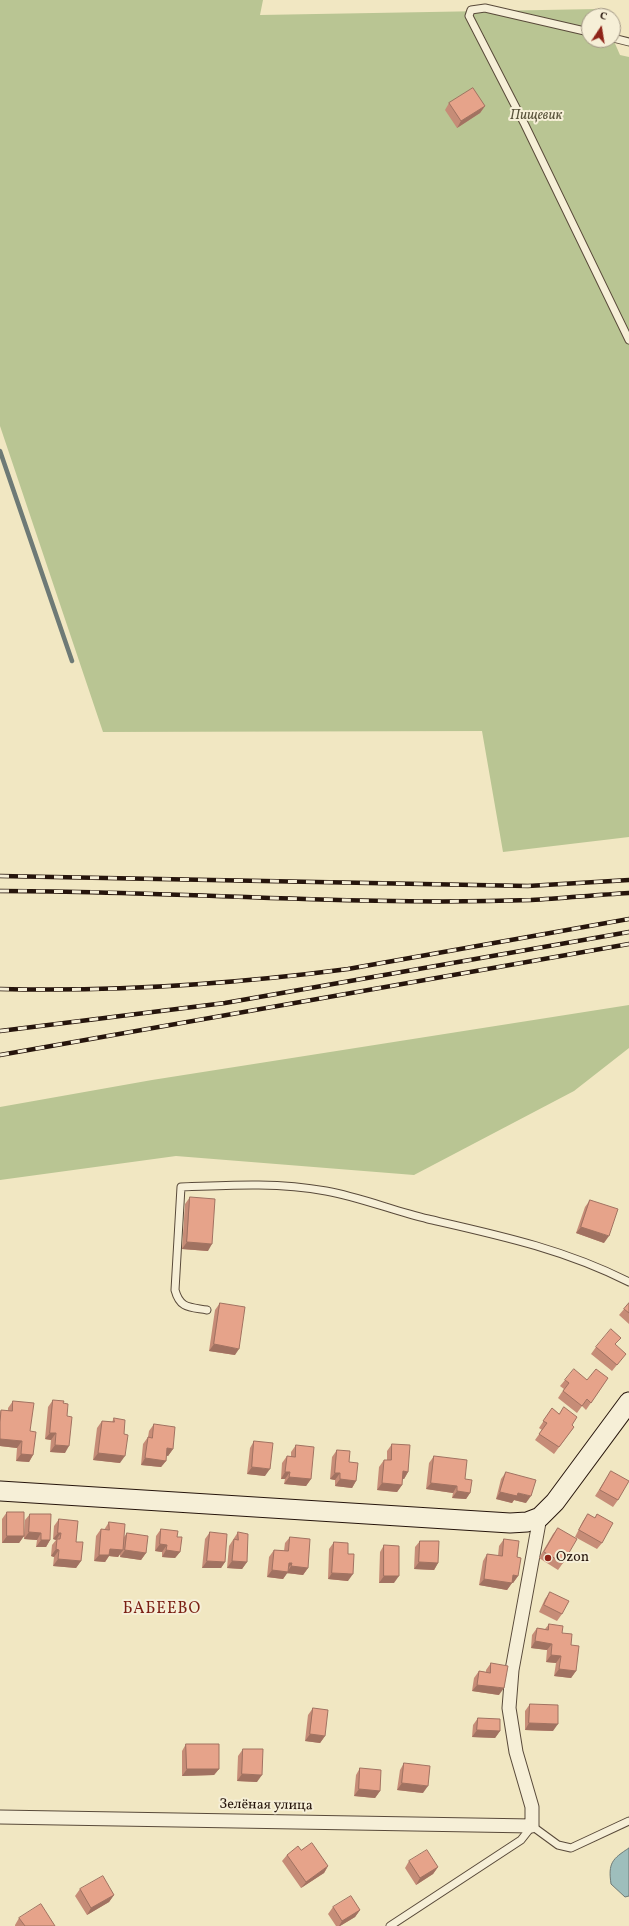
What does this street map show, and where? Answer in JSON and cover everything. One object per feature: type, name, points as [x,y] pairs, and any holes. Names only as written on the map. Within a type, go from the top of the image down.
[{"type":"street","points":[[0,1491],[510,1523],[527,1522],[540,1517],[555,1502],[629,1402]]},
{"type":"street","points":[[532,1826],[532,1807],[516,1752],[508,1708],[512,1670],[540,1517]]},
{"type":"street","name":"Зелёная улица","points":[[0,1817],[532,1826]]},
{"type":"lane","points":[[581,30],[485,8],[471,10],[469,16],[525,125],[629,340]]},
{"type":"lane","points":[[207,1310],[185,1306],[178,1301],[175,1290],[181,1187],[264,1185],[326,1191],[416,1216],[486,1231],[550,1249],[629,1282]]},
{"type":"lane","points":[[390,1926],[521,1840],[532,1826],[558,1845],[571,1848],[629,1821]]},
{"type":"green space","name":"Пищевик","points":[[0,0],[263,0],[260,15],[581,9],[581,48],[617,48],[620,55],[629,57],[629,837],[503,852],[482,731],[103,732],[0,426]]},
{"type":"green space","points":[[629,1005],[629,1048],[574,1091],[414,1175],[176,1156],[0,1180],[0,1107],[152,1080]]},
{"type":"water","points":[[629,1848],[629,1896],[625,1897],[611,1884],[610,1871],[612,1862]]},
{"type":"building","points":[[473,88],[485,106],[461,121],[449,103]]},
{"type":"building","points":[[190,1197],[215,1199],[212,1244],[187,1242]]},
{"type":"building","points":[[590,1200],[618,1209],[609,1236],[581,1227]]},
{"type":"building","points":[[220,1303],[245,1307],[239,1349],[214,1344]]},
{"type":"building","points":[[629,1303],[629,1313],[624,1309]]},
{"type":"building","points":[[611,1329],[621,1338],[615,1344],[626,1354],[617,1365],[596,1347]]},
{"type":"building","points":[[574,1369],[587,1380],[596,1369],[608,1378],[591,1403],[587,1399],[582,1406],[563,1391],[569,1383],[565,1380]]},
{"type":"building","points":[[53,1400],[64,1401],[63,1403],[68,1404],[67,1416],[72,1417],[69,1446],[55,1445],[56,1433],[50,1433]]},
{"type":"building","points":[[13,1401],[34,1403],[30,1431],[36,1432],[33,1455],[21,1454],[22,1441],[0,1439],[1,1410],[12,1411]]},
{"type":"building","points":[[564,1407],[577,1417],[572,1425],[574,1427],[559,1447],[539,1434],[547,1423],[543,1421],[552,1408],[559,1414]]},
{"type":"building","points":[[114,1418],[125,1420],[124,1434],[128,1435],[125,1456],[98,1453],[102,1421],[114,1422]]},
{"type":"building","points":[[154,1424],[175,1427],[173,1449],[167,1448],[166,1461],[145,1458],[148,1437],[152,1438]]},
{"type":"building","points":[[254,1441],[273,1443],[270,1469],[252,1467]]},
{"type":"building","points":[[392,1444],[410,1445],[408,1472],[403,1471],[402,1485],[382,1483],[384,1460],[391,1460]]},
{"type":"building","points":[[296,1445],[314,1447],[311,1479],[289,1477],[290,1472],[285,1472],[287,1456],[295,1457]]},
{"type":"building","points":[[337,1450],[350,1451],[349,1462],[358,1463],[356,1481],[340,1479],[340,1473],[335,1473]]},
{"type":"building","points":[[434,1456],[467,1460],[465,1479],[472,1480],[470,1493],[457,1491],[457,1486],[431,1483]]},
{"type":"building","points":[[611,1471],[629,1481],[618,1500],[600,1490]]},
{"type":"building","points":[[506,1472],[536,1480],[531,1496],[518,1493],[517,1496],[500,1492]]},
{"type":"building","points":[[7,1512],[24,1512],[24,1536],[7,1536]]},
{"type":"building","points":[[30,1514],[51,1514],[50,1540],[41,1540],[41,1533],[29,1532]]},
{"type":"building","points":[[588,1514],[595,1518],[597,1514],[613,1523],[602,1543],[579,1530]]},
{"type":"building","points":[[59,1519],[78,1521],[76,1542],[83,1542],[81,1561],[58,1559],[59,1550],[56,1549],[57,1539],[60,1539],[61,1533],[58,1533]]},
{"type":"building","points":[[109,1522],[125,1524],[123,1550],[110,1549],[109,1555],[99,1555],[101,1529],[109,1530]]},
{"type":"building","points":[[558,1528],[577,1539],[563,1563],[544,1552]]},
{"type":"building","points":[[161,1529],[178,1531],[177,1537],[182,1537],[180,1552],[166,1550],[167,1545],[160,1544]]},
{"type":"building","points":[[210,1532],[227,1534],[225,1562],[207,1561]]},
{"type":"building","points":[[238,1532],[248,1534],[247,1562],[232,1561],[234,1539],[238,1540]]},
{"type":"building","points":[[127,1533],[148,1536],[146,1553],[125,1550]]},
{"type":"building","points":[[290,1537],[310,1539],[308,1568],[291,1566],[292,1563],[289,1563],[288,1572],[272,1570],[274,1550],[288,1551]]},
{"type":"building","points":[[504,1539],[519,1541],[517,1557],[521,1558],[518,1576],[513,1575],[512,1583],[484,1579],[487,1554],[502,1556]]},
{"type":"building","points":[[420,1541],[439,1541],[438,1563],[419,1562]]},
{"type":"building","points":[[334,1542],[348,1543],[348,1554],[354,1554],[353,1574],[332,1573]]},
{"type":"building","points":[[384,1545],[399,1546],[399,1576],[384,1576]]},
{"type":"building","points":[[550,1592],[569,1601],[562,1614],[544,1605]]},
{"type":"building","points":[[549,1624],[563,1626],[562,1633],[572,1634],[571,1645],[579,1646],[576,1671],[559,1669],[561,1656],[551,1655],[552,1644],[535,1641],[537,1628],[548,1630]]},
{"type":"building","points":[[491,1663],[508,1666],[504,1688],[477,1685],[479,1671],[490,1673]]},
{"type":"building","points":[[530,1704],[558,1705],[558,1724],[529,1723]]},
{"type":"building","points":[[313,1708],[328,1710],[325,1736],[310,1734]]},
{"type":"building","points":[[478,1718],[500,1719],[500,1731],[477,1730]]},
{"type":"building","points":[[186,1744],[219,1744],[219,1769],[187,1769]]},
{"type":"building","points":[[243,1749],[263,1749],[262,1775],[242,1774]]},
{"type":"building","points":[[404,1763],[430,1766],[428,1786],[402,1783]]},
{"type":"building","points":[[360,1768],[381,1770],[380,1791],[359,1789]]},
{"type":"building","points":[[312,1843],[328,1866],[306,1882],[287,1855],[298,1846],[301,1850]]},
{"type":"building","points":[[427,1850],[438,1867],[420,1878],[409,1861]]},
{"type":"building","points":[[103,1876],[114,1895],[91,1908],[80,1889]]},
{"type":"building","points":[[351,1896],[360,1910],[342,1921],[333,1907]]},
{"type":"building","points":[[41,1904],[55,1926],[25,1926],[19,1918]]},
{"type":"waterway","points":[[0,451],[72,661]]},
{"type":"railway","points":[[0,876],[528,886],[629,880]]},
{"type":"railway","points":[[0,891],[133,893],[398,901],[531,900],[629,893]]},
{"type":"railway","points":[[0,989],[44,990],[131,988],[261,979],[348,969],[629,919]]},
{"type":"railway","points":[[0,1031],[225,1003],[629,932]]},
{"type":"railway","points":[[0,1055],[629,944]]},
{"type":"place","name":"Ozon","points":[[548,1558]]},
{"type":"district","name":"БАБЕЕВО","points":[[162,1610]]}]
